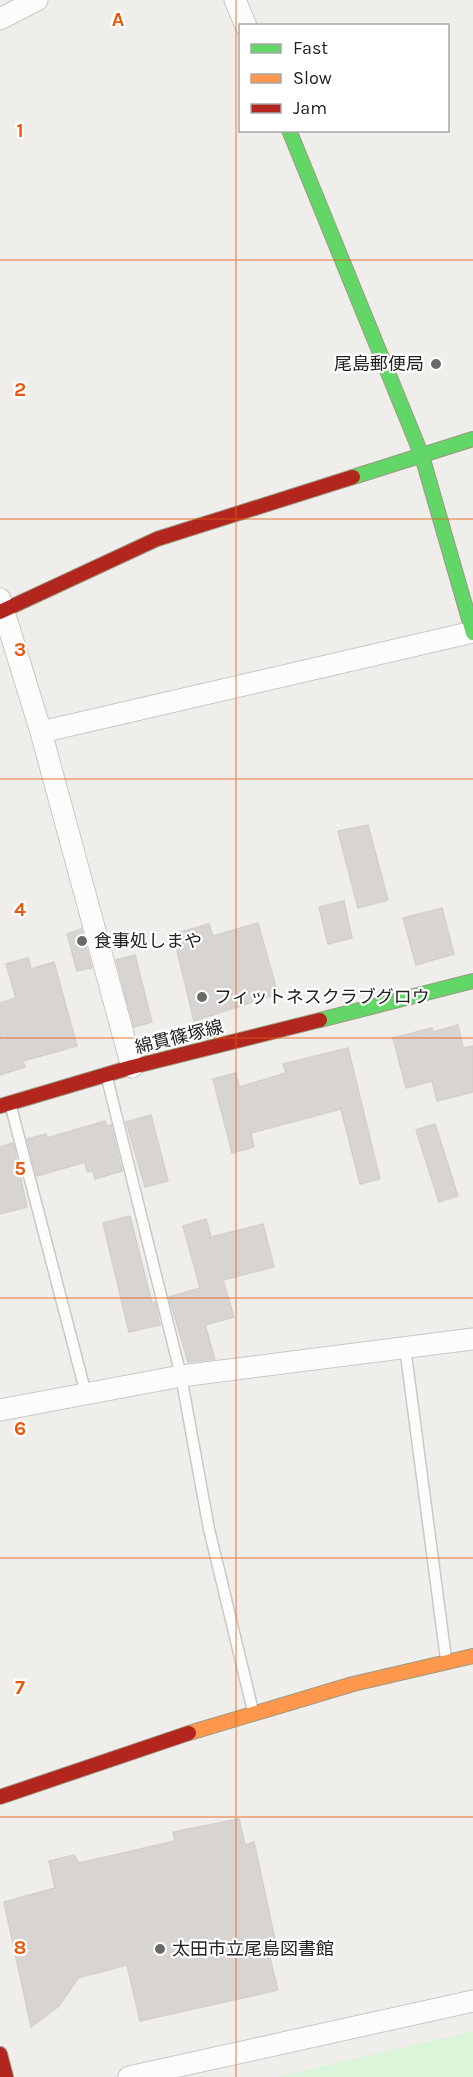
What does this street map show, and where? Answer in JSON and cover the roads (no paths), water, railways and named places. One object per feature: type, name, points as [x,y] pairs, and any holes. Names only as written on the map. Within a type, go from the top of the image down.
[{"type":"street","points":[[0,19],[37,0]]},
{"type":"street","points":[[235,0],[245,24]]},
{"type":"street","points":[[41,732],[473,632],[422,456],[290,132]]},
{"type":"street","points":[[132,1067],[41,732],[1,607],[157,539],[473,439]]},
{"type":"street","name":"綿貫篠塚線","points":[[5,1105],[132,1067],[473,981]]},
{"type":"street","points":[[0,1410],[181,1376],[473,1339]]},
{"type":"street","points":[[0,1797],[253,1713],[395,1671],[473,1656]]},
{"type":"street","points":[[129,2077],[473,2001]]},
{"type":"street","points":[[0,2054],[6,2077]]},
{"type":"lane","points":[[106,1074],[181,1376],[209,1529],[253,1713]]},
{"type":"lane","points":[[5,1105],[86,1394]]},
{"type":"lane","points":[[405,1347],[447,1661]]},
{"type":"place","name":"尾島郵便局","points":[[436,364]]},
{"type":"place","name":"食事処しまや","points":[[82,941]]},
{"type":"place","name":"フィットネスクラブグロウ","points":[[202,997]]},
{"type":"place","name":"太田市立尾島図書館","points":[[160,1949]]}]
